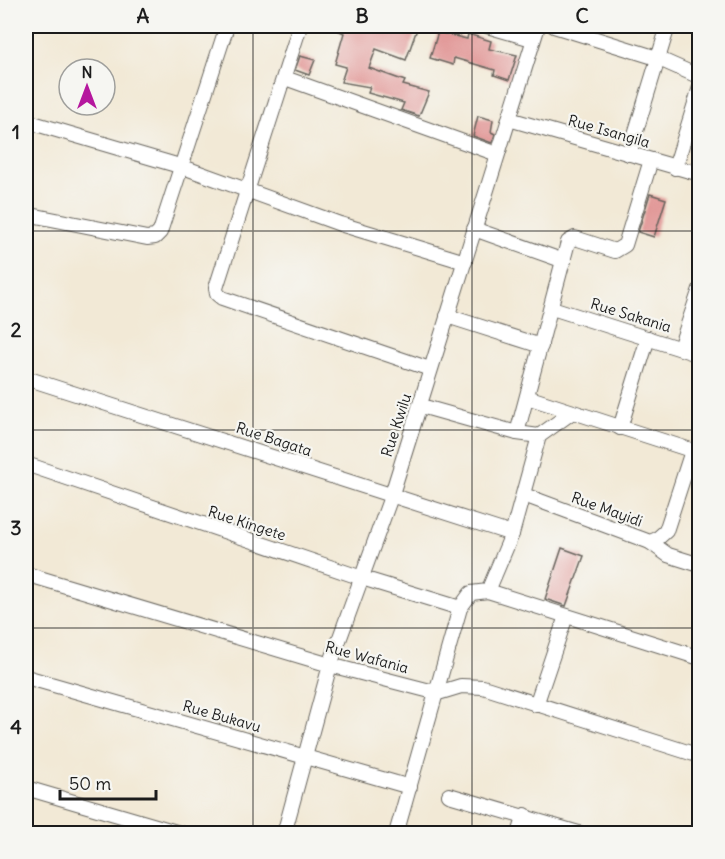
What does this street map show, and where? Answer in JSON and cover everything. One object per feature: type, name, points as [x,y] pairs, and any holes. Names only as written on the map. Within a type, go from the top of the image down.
[{"type":"street","points":[[26,214],[147,238],[155,237],[160,232],[183,166],[227,26]]},
{"type":"street","points":[[298,26],[285,78],[216,288],[217,294],[222,298],[316,332],[430,369]]},
{"type":"street","points":[[487,26],[532,39]]},
{"type":"street","name":"Rue Kwilu","points":[[284,834],[330,665],[392,494],[421,406],[430,369],[465,262],[532,39],[538,26]]},
{"type":"street","points":[[554,26],[657,58],[699,77]]},
{"type":"street","points":[[630,154],[668,26]]},
{"type":"street","points":[[285,78],[497,154]]},
{"type":"street","points":[[675,168],[699,87]]},
{"type":"street","name":"Rue Isangila","points":[[509,119],[699,174]]},
{"type":"street","points":[[26,121],[183,166],[340,224],[465,262]]},
{"type":"street","points":[[517,433],[568,242],[575,238],[615,251],[621,250],[625,245],[651,160]]},
{"type":"street","points":[[474,229],[564,261]]},
{"type":"street","points":[[680,348],[699,289]]},
{"type":"street","name":"Rue Sakania","points":[[552,308],[699,354]]},
{"type":"street","points":[[447,316],[541,346]]},
{"type":"street","points":[[620,428],[648,338]]},
{"type":"street","name":"Rue Bagata","points":[[26,378],[512,534]]},
{"type":"street","points":[[527,397],[696,452]]},
{"type":"street","points":[[421,406],[517,433],[539,436]]},
{"type":"street","points":[[488,591],[512,534],[539,436],[572,413]]},
{"type":"street","name":"Rue Mayidi","points":[[524,495],[650,542],[666,531],[696,452]]},
{"type":"street","name":"Rue Kingete","points":[[26,464],[362,578],[460,608]]},
{"type":"street","points":[[650,542],[668,555],[699,565]]},
{"type":"street","name":"Rue Wafania","points":[[26,574],[330,665],[438,693],[460,686],[483,687],[699,756]]},
{"type":"street","points":[[396,834],[438,693],[460,608],[471,593],[488,591],[699,658]]},
{"type":"street","points":[[536,705],[566,616]]},
{"type":"street","name":"Rue Bukavu","points":[[26,677],[410,787]]},
{"type":"street","points":[[26,788],[183,834]]},
{"type":"street","points":[[449,795],[525,815],[582,834]]},
{"type":"street","points":[[519,834],[525,815]]},
{"type":"building","points":[[329,26],[407,26],[417,29],[406,60],[376,49],[369,68],[405,81],[403,85],[429,92],[419,116],[401,110],[404,103],[368,93],[370,87],[341,82],[346,67],[335,64],[344,33]]},
{"type":"building","points":[[438,32],[467,39],[468,34],[491,41],[489,49],[517,55],[509,80],[494,75],[495,70],[454,58],[453,65],[430,58]]},
{"type":"building","points":[[300,56],[315,60],[309,75],[295,70]]},
{"type":"building","points":[[478,116],[493,120],[491,132],[495,134],[492,143],[473,136]]},
{"type":"building","points":[[650,194],[666,199],[654,237],[638,232]]},
{"type":"building","points":[[562,548],[584,556],[566,606],[545,599]]}]
